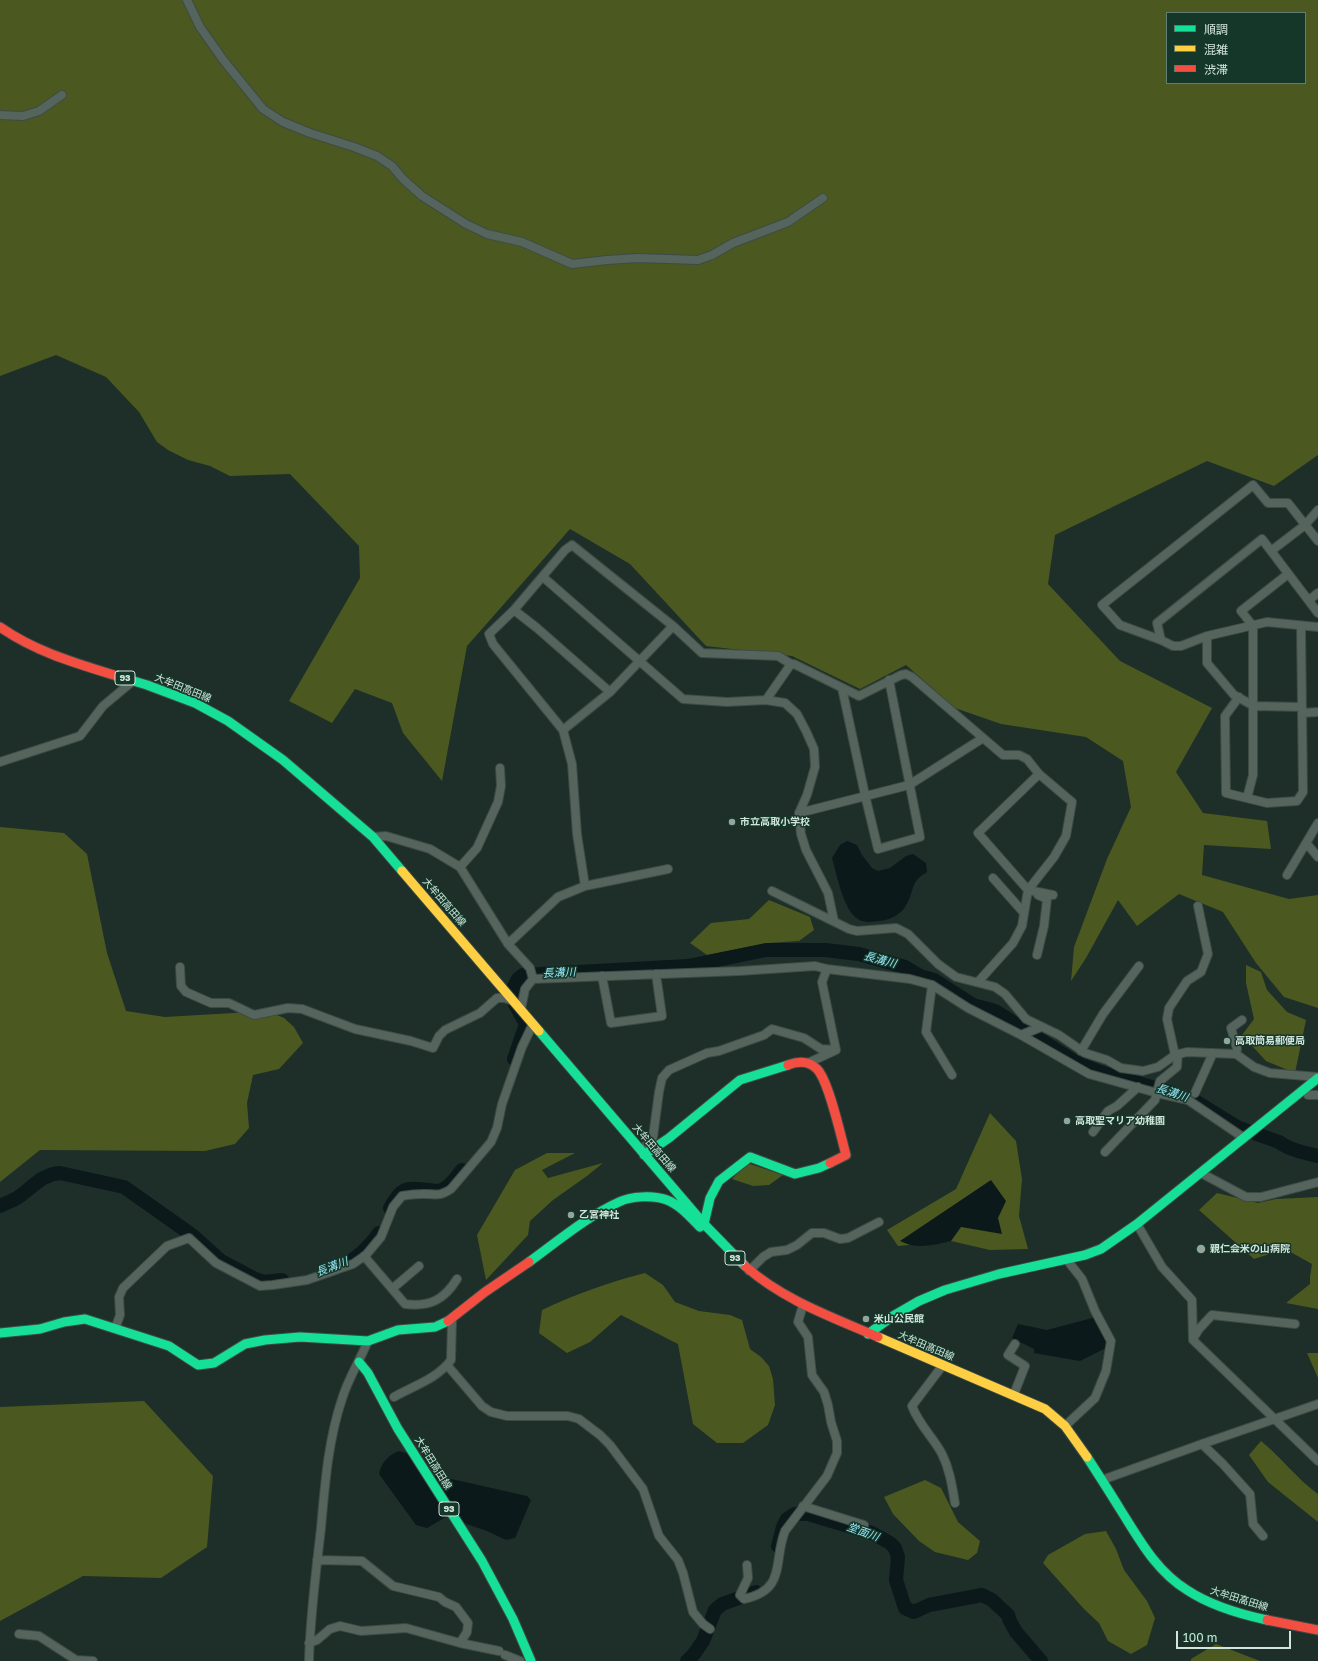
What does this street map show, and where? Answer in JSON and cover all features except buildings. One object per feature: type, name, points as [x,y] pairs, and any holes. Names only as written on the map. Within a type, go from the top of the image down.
[{"type":"main road","name":"大牟田高田線","points":[[0,627],[19,640],[64,660],[181,696],[228,721],[283,760],[373,837],[521,1009],[642,1153],[704,1224],[749,1271],[782,1295],[803,1305],[868,1334],[1014,1394],[1045,1409],[1065,1426],[1076,1440],[1148,1554],[1173,1581],[1189,1592],[1222,1608],[1258,1618],[1318,1630]]},
{"type":"main road","points":[[0,1333],[40,1329],[64,1322],[85,1319],[169,1346],[198,1365],[214,1363],[245,1344],[265,1340],[300,1338],[368,1341],[398,1330],[435,1327],[452,1320],[485,1292],[590,1218],[620,1201],[650,1196],[668,1200],[686,1212],[700,1227],[704,1224],[710,1198],[719,1181],[750,1157],[795,1174],[819,1168],[846,1155],[828,1092],[818,1070],[808,1063],[800,1061],[740,1080],[669,1138],[642,1153]]},
{"type":"main road","points":[[868,1334],[892,1316],[920,1300],[945,1289],[974,1280],[1068,1260],[1101,1249],[1138,1224],[1318,1078]]},
{"type":"main road","name":"大牟田高田線","points":[[359,1362],[368,1373],[398,1428],[482,1561],[513,1619],[531,1661]]},
{"type":"street","points":[[187,0],[200,28],[262,110],[283,122],[377,156],[392,166],[403,179],[422,196],[466,224],[487,234],[522,242],[572,264],[638,258],[698,260],[712,255],[733,243],[788,222],[823,198]]},
{"type":"street","points":[[0,115],[23,116],[39,111],[62,95]]},
{"type":"street","points":[[1318,541],[1288,503],[1268,503],[1253,485],[1102,605],[1120,625],[1173,646],[1182,646],[1207,636],[1267,622],[1318,627]]},
{"type":"street","points":[[1271,551],[1304,525],[1318,510]]},
{"type":"street","points":[[1161,640],[1157,623],[1262,539],[1318,613]]},
{"type":"street","points":[[585,886],[577,834],[572,764],[563,730],[493,644],[489,634],[514,610],[565,550],[572,544],[673,626],[702,653],[778,656],[791,664],[794,664],[859,696],[889,680],[906,674],[912,677],[1002,755],[1019,755],[1027,759],[1039,774],[1072,802],[1066,836],[1054,856],[1027,891],[1022,926],[1013,943],[978,982]]},
{"type":"street","points":[[1247,798],[1253,774],[1253,626],[1241,611],[1288,574]]},
{"type":"street","points":[[543,577],[684,699],[727,702],[766,700],[785,703],[797,714],[814,750],[815,767],[807,795],[799,813],[801,834],[806,850],[828,893],[834,921]]},
{"type":"street","points":[[1309,600],[1318,593]]},
{"type":"street","points":[[514,610],[537,628],[610,692]]},
{"type":"street","points":[[563,730],[610,692],[673,626]]},
{"type":"street","points":[[1239,697],[1225,716],[1226,793],[1267,803],[1297,801],[1303,792],[1301,626]]},
{"type":"street","points":[[1207,636],[1208,663],[1234,695],[1254,706],[1318,712]]},
{"type":"street","points":[[766,700],[791,664]]},
{"type":"street","points":[[842,688],[864,795],[878,849],[920,837],[889,680]]},
{"type":"street","points":[[0,762],[80,736],[103,706],[133,681]]},
{"type":"street","points":[[799,813],[864,795],[909,785],[983,738]]},
{"type":"street","points":[[460,866],[476,848],[498,802],[501,786],[500,768]]},
{"type":"street","points":[[1037,956],[1044,926],[1047,899],[1027,891],[978,833],[1039,774]]},
{"type":"street","points":[[1287,875],[1318,823]]},
{"type":"street","points":[[373,837],[386,836],[430,849],[460,866],[508,944],[530,968],[533,979]]},
{"type":"street","points":[[1306,844],[1318,857]]},
{"type":"street","points":[[508,944],[558,897],[585,886],[668,869]]},
{"type":"street","points":[[993,878],[1024,913]]},
{"type":"street","points":[[772,891],[849,929],[857,931],[896,928],[908,934],[938,964],[956,977],[996,987],[1005,994],[1026,1019],[1059,1035],[1086,1053],[1107,1060],[1121,1068],[1143,1071],[1158,1068],[1177,1055],[1186,1052],[1236,1054],[1254,1067],[1270,1073],[1318,1078]]},
{"type":"street","points":[[1027,891],[1054,895]]},
{"type":"street","points":[[1105,1152],[1155,1100],[1160,1081],[1177,1067],[1177,1055],[1167,1019],[1169,1008],[1187,981],[1201,972],[1208,954],[1198,906]]},
{"type":"street","points":[[521,1009],[525,989],[533,979],[740,971],[815,966],[827,969],[910,979],[932,985],[968,1008],[1021,1035],[1089,1074],[1188,1100],[1244,1138]]},
{"type":"street","points":[[1081,1050],[1103,1014],[1140,966]]},
{"type":"street","points":[[180,967],[181,986],[186,992],[211,1003],[229,1003],[254,1015],[288,1008],[302,1009],[355,1028],[411,1041],[432,1048],[439,1036],[445,1030],[480,1013],[497,998],[505,998],[514,1001]]},
{"type":"street","points":[[827,969],[822,982],[836,1050]]},
{"type":"street","points":[[602,976],[611,1023],[662,1016],[656,974]]},
{"type":"street","points":[[932,985],[926,1032],[952,1075]]},
{"type":"street","points":[[1236,1054],[1237,1049],[1231,1028],[1242,1020]]},
{"type":"street","points":[[115,1329],[120,1315],[119,1297],[123,1288],[167,1246],[189,1238],[216,1263],[260,1286],[307,1280],[353,1264],[364,1256],[381,1237],[393,1207],[402,1196],[443,1194],[451,1189],[491,1142],[497,1128],[502,1104],[522,1047],[533,1024]]},
{"type":"street","points":[[1021,1035],[1041,1027]]},
{"type":"street","points":[[642,1153],[653,1137],[658,1092],[662,1078],[669,1070],[707,1053],[719,1051],[764,1035],[772,1030],[804,1038],[822,1049],[836,1050]]},
{"type":"street","points":[[808,1063],[836,1050]]},
{"type":"street","points":[[1196,1093],[1213,1053]]},
{"type":"street","points":[[1093,1132],[1108,1111],[1117,1106],[1138,1087]]},
{"type":"street","points":[[1308,1095],[1318,1095]]},
{"type":"street","points":[[1201,1172],[1246,1197],[1261,1197],[1318,1182]]},
{"type":"street","points":[[749,1271],[763,1257],[771,1252],[788,1250],[812,1234],[824,1233],[840,1239],[848,1238],[879,1222]]},
{"type":"street","points":[[1138,1224],[1162,1267],[1192,1300],[1193,1340],[1318,1461]]},
{"type":"street","points":[[364,1256],[405,1304],[426,1304],[442,1298],[450,1291],[457,1279]]},
{"type":"street","points":[[1065,1426],[1095,1398],[1106,1370],[1111,1341],[1095,1311],[1082,1279],[1068,1260]]},
{"type":"street","points":[[392,1289],[419,1266]]},
{"type":"street","points":[[747,1565],[748,1578],[740,1595],[744,1599],[763,1592],[772,1585],[776,1578],[782,1540],[785,1531],[827,1476],[837,1454],[837,1441],[824,1392],[812,1375],[808,1337],[798,1322],[803,1305]]},
{"type":"street","points":[[1193,1340],[1199,1329],[1212,1315],[1295,1324]]},
{"type":"street","points":[[394,1397],[407,1389],[423,1383],[447,1365],[451,1360],[452,1320]]},
{"type":"street","points":[[309,1661],[317,1560],[332,1434],[342,1397],[368,1341]]},
{"type":"street","points":[[1014,1394],[1025,1366],[1008,1355],[1015,1344]]},
{"type":"street","points":[[447,1365],[482,1406],[491,1412],[507,1416],[568,1416],[579,1419],[600,1435],[610,1445],[643,1489],[659,1536],[678,1560],[683,1573],[693,1612],[703,1624],[710,1629]]},
{"type":"street","points":[[943,1365],[912,1406],[917,1419],[941,1454],[949,1471],[955,1503]]},
{"type":"street","points":[[1102,1480],[1318,1404]]},
{"type":"street","points":[[1202,1444],[1222,1463],[1250,1494],[1253,1524],[1264,1536]]},
{"type":"street","points":[[803,1506],[864,1525]]},
{"type":"street","points":[[317,1560],[362,1561],[393,1586],[439,1596],[445,1602],[456,1607],[468,1623],[466,1632],[460,1643]]},
{"type":"street","points":[[310,1643],[317,1640],[330,1629],[340,1626],[361,1631],[406,1628],[502,1653],[520,1661]]},
{"type":"street","points":[[19,1634],[39,1636],[76,1660],[93,1661]]},
{"type":"green space","points":[[0,0],[1318,0],[1318,455],[1274,486],[1207,461],[1055,535],[1048,584],[1120,661],[1212,708],[1176,772],[1203,813],[1267,821],[1271,849],[1204,845],[1202,875],[1289,899],[1318,895],[1318,1008],[1284,997],[1256,963],[1223,912],[1179,894],[1137,926],[1118,900],[1086,958],[1071,981],[1074,947],[1107,859],[1131,807],[1123,761],[1086,737],[1001,724],[955,708],[906,665],[860,689],[792,656],[706,646],[630,564],[570,529],[467,646],[442,781],[403,733],[392,703],[355,689],[332,723],[289,701],[360,578],[359,546],[290,474],[230,476],[210,466],[188,460],[168,450],[157,442],[139,412],[106,377],[56,355],[0,376]]},
{"type":"green space","points":[[0,827],[64,833],[87,854],[107,953],[126,1011],[165,1017],[268,1011],[284,1018],[294,1027],[303,1043],[279,1069],[253,1075],[247,1103],[249,1128],[235,1144],[205,1151],[40,1150],[0,1182]]},
{"type":"green space","points":[[769,900],[810,917],[814,930],[799,941],[769,943],[707,955],[690,943],[711,923],[749,919]]},
{"type":"green space","points":[[1246,965],[1261,972],[1267,990],[1287,1012],[1306,1020],[1295,1073],[1266,1061],[1242,1035],[1254,1019],[1246,983]]},
{"type":"green space","points":[[990,1113],[1016,1141],[1022,1179],[1019,1216],[1028,1249],[990,1250],[951,1241],[898,1246],[887,1230],[956,1189]]},
{"type":"green space","points":[[547,1153],[575,1153],[542,1170],[548,1178],[603,1163],[553,1200],[530,1221],[528,1235],[486,1280],[477,1235],[515,1170]]},
{"type":"green space","points":[[747,1163],[783,1175],[769,1185],[753,1186],[732,1179]]},
{"type":"green space","points":[[1217,1193],[1258,1203],[1276,1199],[1318,1197],[1318,1309],[1286,1303],[1310,1284],[1312,1264],[1285,1249],[1254,1259],[1199,1210]]},
{"type":"green space","points":[[645,1273],[663,1285],[675,1302],[699,1311],[730,1315],[742,1320],[750,1349],[761,1357],[769,1366],[773,1379],[775,1405],[768,1425],[743,1443],[717,1443],[693,1424],[678,1344],[621,1315],[590,1342],[567,1353],[539,1333],[542,1310],[593,1289]]},
{"type":"green space","points":[[1307,1353],[1318,1353],[1318,1378]]},
{"type":"green space","points":[[144,1401],[213,1476],[207,1547],[161,1578],[83,1576],[0,1621],[0,1407]]},
{"type":"green space","points":[[1261,1441],[1303,1482],[1318,1494],[1318,1522],[1268,1482],[1249,1455]]},
{"type":"green space","points":[[925,1480],[941,1488],[958,1522],[980,1541],[977,1553],[968,1560],[935,1552],[919,1541],[893,1514],[884,1497]]},
{"type":"green space","points":[[1106,1531],[1116,1549],[1124,1570],[1147,1601],[1155,1618],[1147,1645],[1131,1654],[1108,1641],[1099,1623],[1084,1609],[1043,1563],[1048,1555],[1085,1534]]},
{"type":"green space","points":[[1216,1644],[1260,1661],[1191,1661],[1191,1659]]},
{"type":"shaded area","points":[[847,841],[857,845],[862,855],[872,868],[878,871],[890,868],[906,856],[913,854],[926,863],[927,872],[917,880],[908,902],[903,910],[897,915],[890,919],[865,922],[853,915],[841,891],[832,858],[840,845]]},
{"type":"shaded area","points":[[991,1180],[1006,1201],[998,1218],[1002,1234],[961,1227],[951,1241],[919,1246],[906,1244],[900,1241]]},
{"type":"shaded area","points":[[1096,1317],[1108,1347],[1080,1361],[1034,1353],[1034,1349],[1012,1338],[1018,1324],[1047,1330]]},
{"type":"shaded area","points":[[399,1451],[413,1455],[429,1474],[527,1496],[531,1500],[515,1538],[506,1540],[487,1531],[446,1517],[427,1528],[416,1525],[379,1474],[381,1466],[386,1460]]},
{"type":"waterway","name":"長溝川","points":[[514,1059],[526,1024],[510,995],[518,979],[523,975],[688,966],[766,950],[825,950],[859,954],[905,967],[920,976],[934,980],[973,1005],[995,1011],[1075,1062],[1100,1072],[1172,1093]]},
{"type":"waterway","name":"長溝川","points":[[1195,1101],[1237,1127],[1279,1142],[1293,1149],[1318,1156]]},
{"type":"waterway","name":"長溝川","points":[[390,1208],[402,1192],[410,1189],[435,1191],[442,1190],[451,1183],[462,1170]]},
{"type":"waterway","name":"長溝川","points":[[0,1206],[17,1198],[42,1179],[60,1173],[124,1187],[192,1235],[221,1261],[255,1279],[265,1282],[282,1280]]},
{"type":"waterway","name":"長溝川","points":[[339,1267],[362,1253],[379,1233]]},
{"type":"waterway","name":"堂面川","points":[[778,1546],[783,1527],[787,1519],[795,1514],[808,1514],[872,1533],[890,1543],[895,1548],[898,1557],[896,1580],[905,1608],[914,1612],[929,1605],[982,1595],[992,1600],[1008,1615],[1016,1632],[1041,1661]]},
{"type":"waterway","name":"堂面川","points":[[687,1661],[703,1641],[715,1610],[722,1604],[756,1592]]},
{"type":"traffic: fast","points":[[117,676],[147,685],[195,703],[228,721],[283,760],[373,837],[402,871]]},
{"type":"traffic: fast","points":[[539,1031],[704,1224],[745,1266]]},
{"type":"traffic: fast","points":[[644,1155],[669,1138],[740,1080],[788,1065]]},
{"type":"traffic: fast","points":[[868,1334],[893,1316],[919,1301],[945,1290],[999,1274],[1085,1255],[1101,1249],[1137,1224],[1318,1078]]},
{"type":"traffic: fast","points":[[529,1262],[595,1215],[619,1202],[630,1198],[662,1198],[672,1202],[689,1215],[700,1227],[704,1224],[710,1198],[719,1181],[750,1157],[795,1174],[819,1168],[830,1163]]},
{"type":"traffic: fast","points":[[0,1333],[40,1329],[64,1322],[85,1319],[169,1346],[198,1365],[214,1363],[245,1344],[265,1340],[300,1337],[368,1341],[398,1330],[435,1327],[448,1321]]},
{"type":"traffic: fast","points":[[359,1362],[368,1373],[398,1429],[482,1561],[513,1619],[531,1661]]},
{"type":"traffic: fast","points":[[1087,1457],[1141,1543],[1166,1574],[1187,1590],[1206,1601],[1236,1612],[1267,1620]]},
{"type":"traffic: slow","points":[[402,871],[539,1031]]},
{"type":"traffic: slow","points":[[878,1337],[1045,1409],[1065,1426],[1087,1457]]},
{"type":"traffic: jam","points":[[0,627],[14,636],[56,656],[117,676]]},
{"type":"traffic: jam","points":[[788,1065],[803,1062],[814,1066],[826,1085],[846,1155],[830,1163]]},
{"type":"traffic: jam","points":[[448,1321],[485,1292],[529,1262]]},
{"type":"traffic: jam","points":[[745,1266],[775,1289],[808,1307],[878,1337]]},
{"type":"traffic: jam","points":[[1267,1620],[1318,1630]]},
{"type":"place","name":"市立高取小学校","points":[[732,822]]},
{"type":"place","name":"高取簡易郵便局","points":[[1227,1041]]},
{"type":"place","name":"高取聖マリア幼稚園","points":[[1067,1121]]},
{"type":"place","name":"乙宮神社","points":[[571,1215]]},
{"type":"place","name":"親仁会米の山病院","points":[[1201,1249]]},
{"type":"place","name":"米山公民館","points":[[866,1319]]}]
